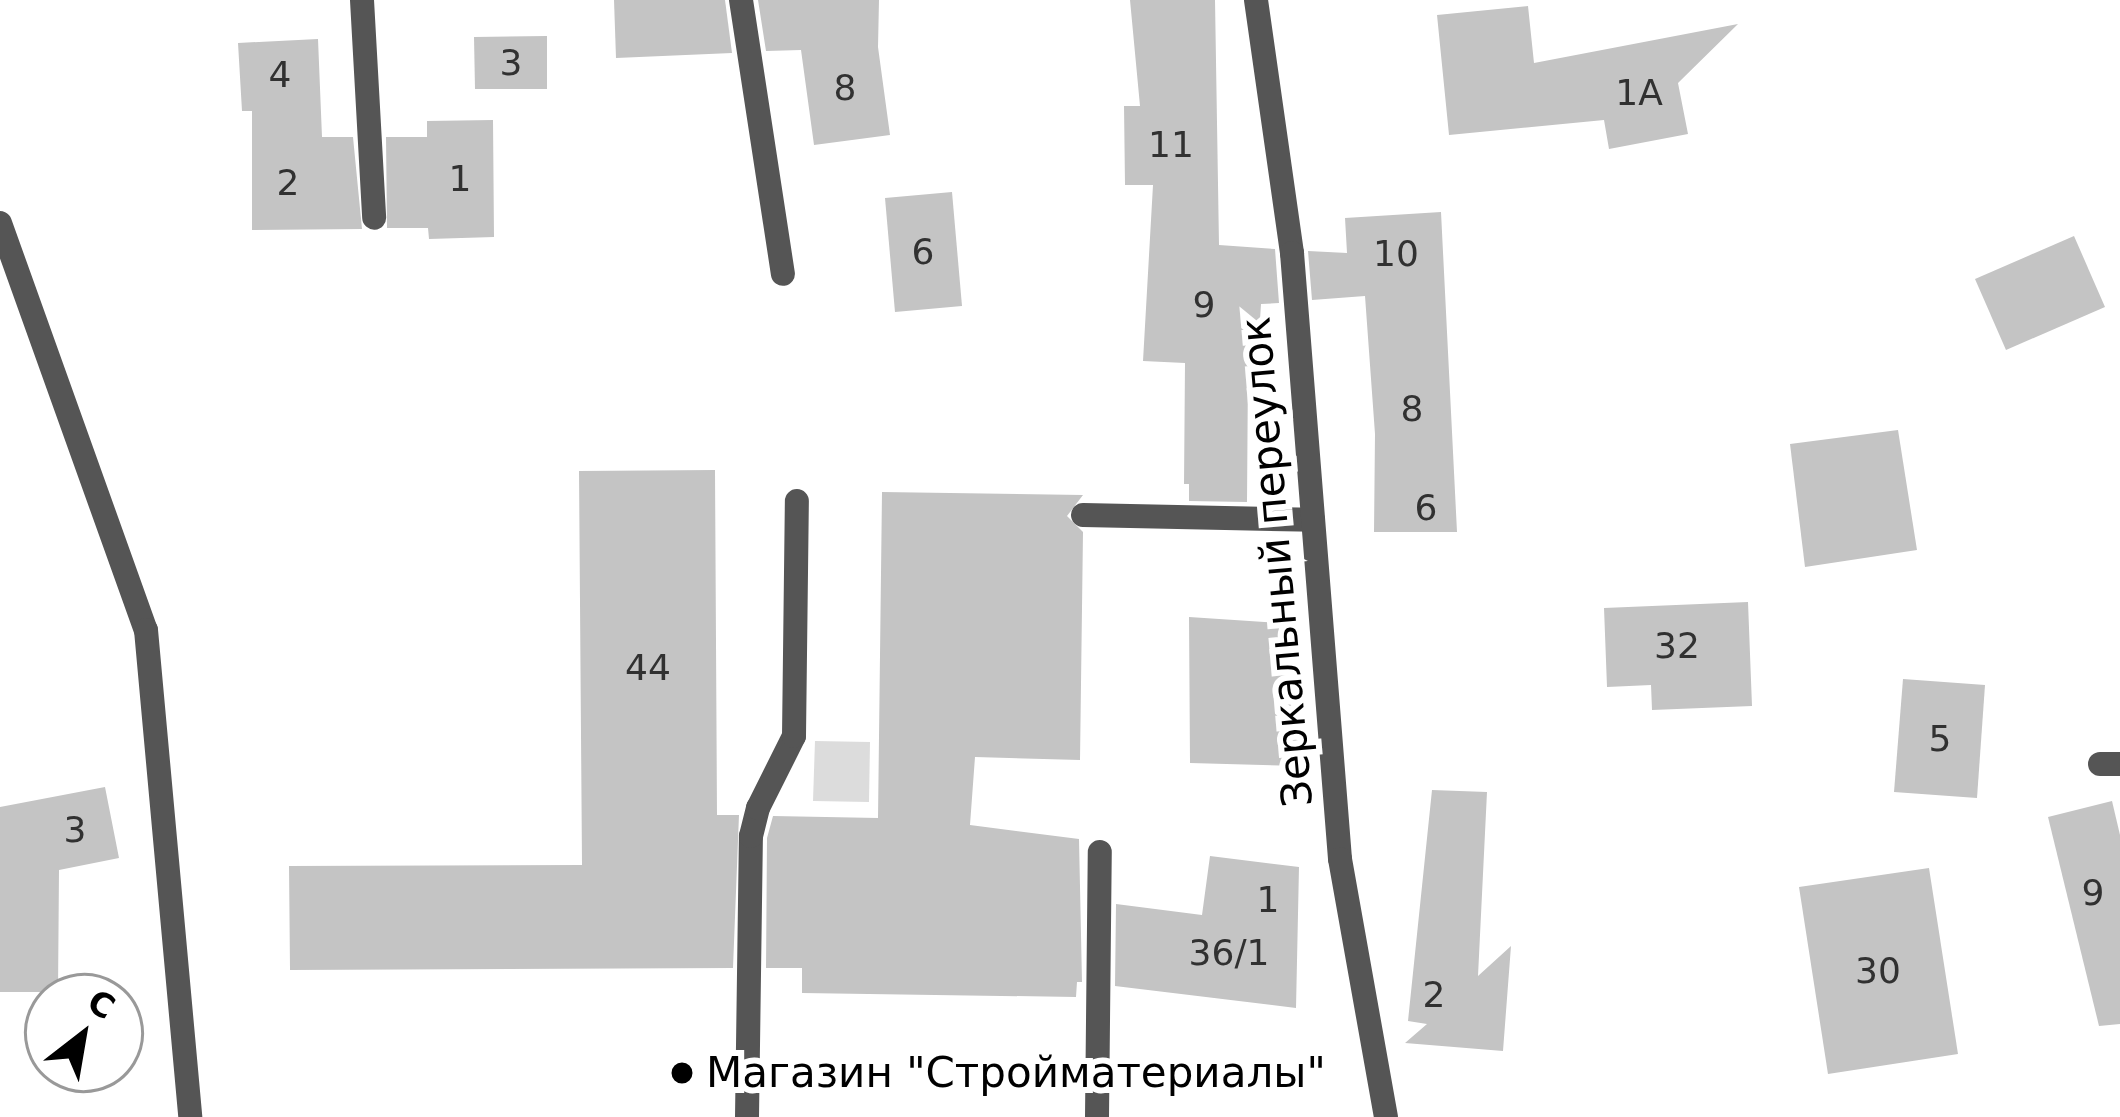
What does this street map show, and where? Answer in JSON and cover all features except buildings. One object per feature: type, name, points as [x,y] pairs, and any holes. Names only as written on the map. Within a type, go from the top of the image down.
[{"type":"street","points":[[362,0],[374,218]]},
{"type":"street","points":[[741,0],[783,274]]},
{"type":"street","name":"Зеркальный переулок","points":[[1256,0],[1292,253],[1340,859],[1386,1117]]},
{"type":"street","points":[[0,223],[146,631],[190,1117]]},
{"type":"street","points":[[747,1117],[751,836],[758,808],[785,763],[794,736],[797,500]]},
{"type":"street","points":[[1083,515],[1313,520]]},
{"type":"street","points":[[1097,1117],[1100,852]]},
{"type":"shaded area","points":[[815,741],[870,742],[869,802],[813,801]]},
{"type":"place","name":"Магазин \"Стройматериалы\"","points":[[682,1073]]}]
